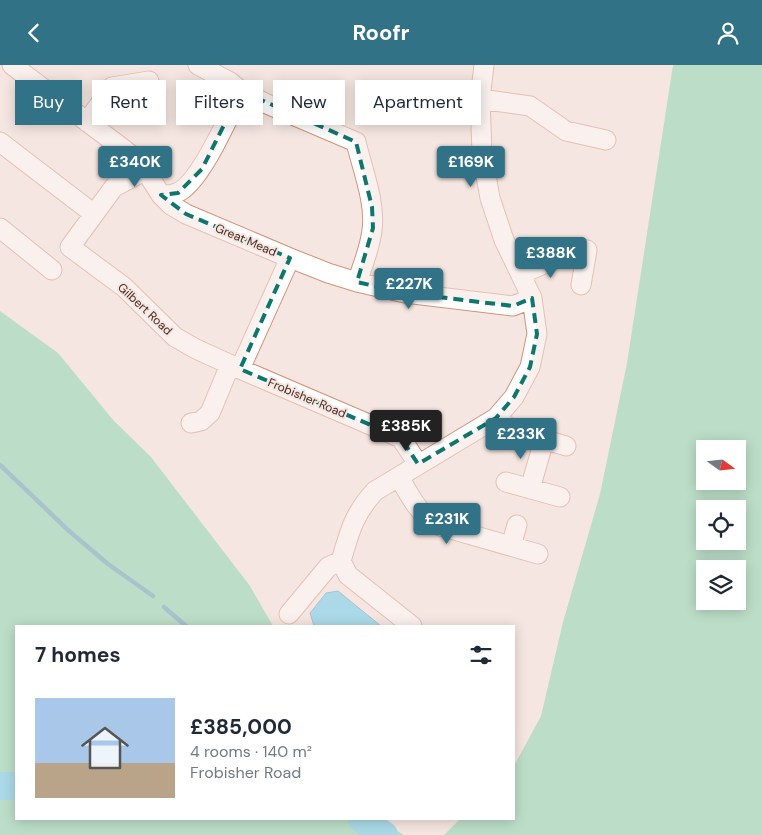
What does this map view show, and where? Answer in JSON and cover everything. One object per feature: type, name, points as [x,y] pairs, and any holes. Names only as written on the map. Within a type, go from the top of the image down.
[{"type":"street","name":"Great Mead","points":[[12,65],[140,162],[161,195],[171,205],[186,214],[290,258],[357,282],[405,293],[513,306],[532,298]]},
{"type":"street","points":[[198,65],[226,80]]},
{"type":"street","points":[[481,90],[484,65]]},
{"type":"street","points":[[481,99],[530,107],[566,131],[606,140]]},
{"type":"street","points":[[263,102],[356,142],[372,207],[373,228],[369,248],[357,282]]},
{"type":"street","points":[[87,122],[92,115]]},
{"type":"street","points":[[161,195],[178,193],[202,169],[224,125]]},
{"type":"street","points":[[411,625],[348,575],[341,561],[354,520],[363,505],[375,491],[496,418],[514,397],[530,367],[537,333],[532,298],[504,240],[490,198],[482,153],[481,125]]},
{"type":"street","points":[[0,142],[94,214]]},
{"type":"street","points":[[0,228],[50,273],[114,187],[144,171]]},
{"type":"street","name":"Gilbert Road","points":[[70,247],[124,287],[175,337],[235,367]]},
{"type":"street","points":[[521,274],[578,249],[586,250],[581,285]]},
{"type":"street","points":[[191,423],[201,421],[210,413],[290,258]]},
{"type":"street","name":"Frobisher Road","points":[[235,367],[401,438],[418,464]]},
{"type":"street","points":[[496,418],[512,430],[566,446]]},
{"type":"street","points":[[530,489],[544,440]]},
{"type":"street","points":[[399,477],[416,507],[426,518],[437,525],[538,554]]},
{"type":"street","points":[[506,482],[560,497]]},
{"type":"street","points":[[510,546],[517,525]]},
{"type":"street","points":[[289,614],[328,567],[341,561]]},
{"type":"highlighted area","points":[[241,91],[356,142],[372,207],[373,228],[357,282],[405,293],[513,306],[532,298],[537,334],[530,367],[514,397],[496,418],[418,464],[401,438],[240,369],[290,258],[186,214],[161,195],[178,193],[202,169]]},
{"type":"green space","points":[[673,65],[762,65],[762,835],[444,835],[459,820],[515,820],[515,764],[541,716],[563,622],[600,494],[627,363]]},
{"type":"green space","points":[[0,311],[58,353],[114,421],[151,457],[250,586],[272,625],[15,625],[15,820],[381,820],[404,835],[0,835]]},
{"type":"water","points":[[338,591],[380,625],[314,625],[310,613],[326,593]]},
{"type":"waterway","points":[[0,465],[69,531],[108,564],[153,596]]},
{"type":"waterway","points":[[164,607],[185,625]]},
{"type":"waterway","points":[[0,786],[15,786]]},
{"type":"waterway","points":[[363,820],[384,835]]}]
